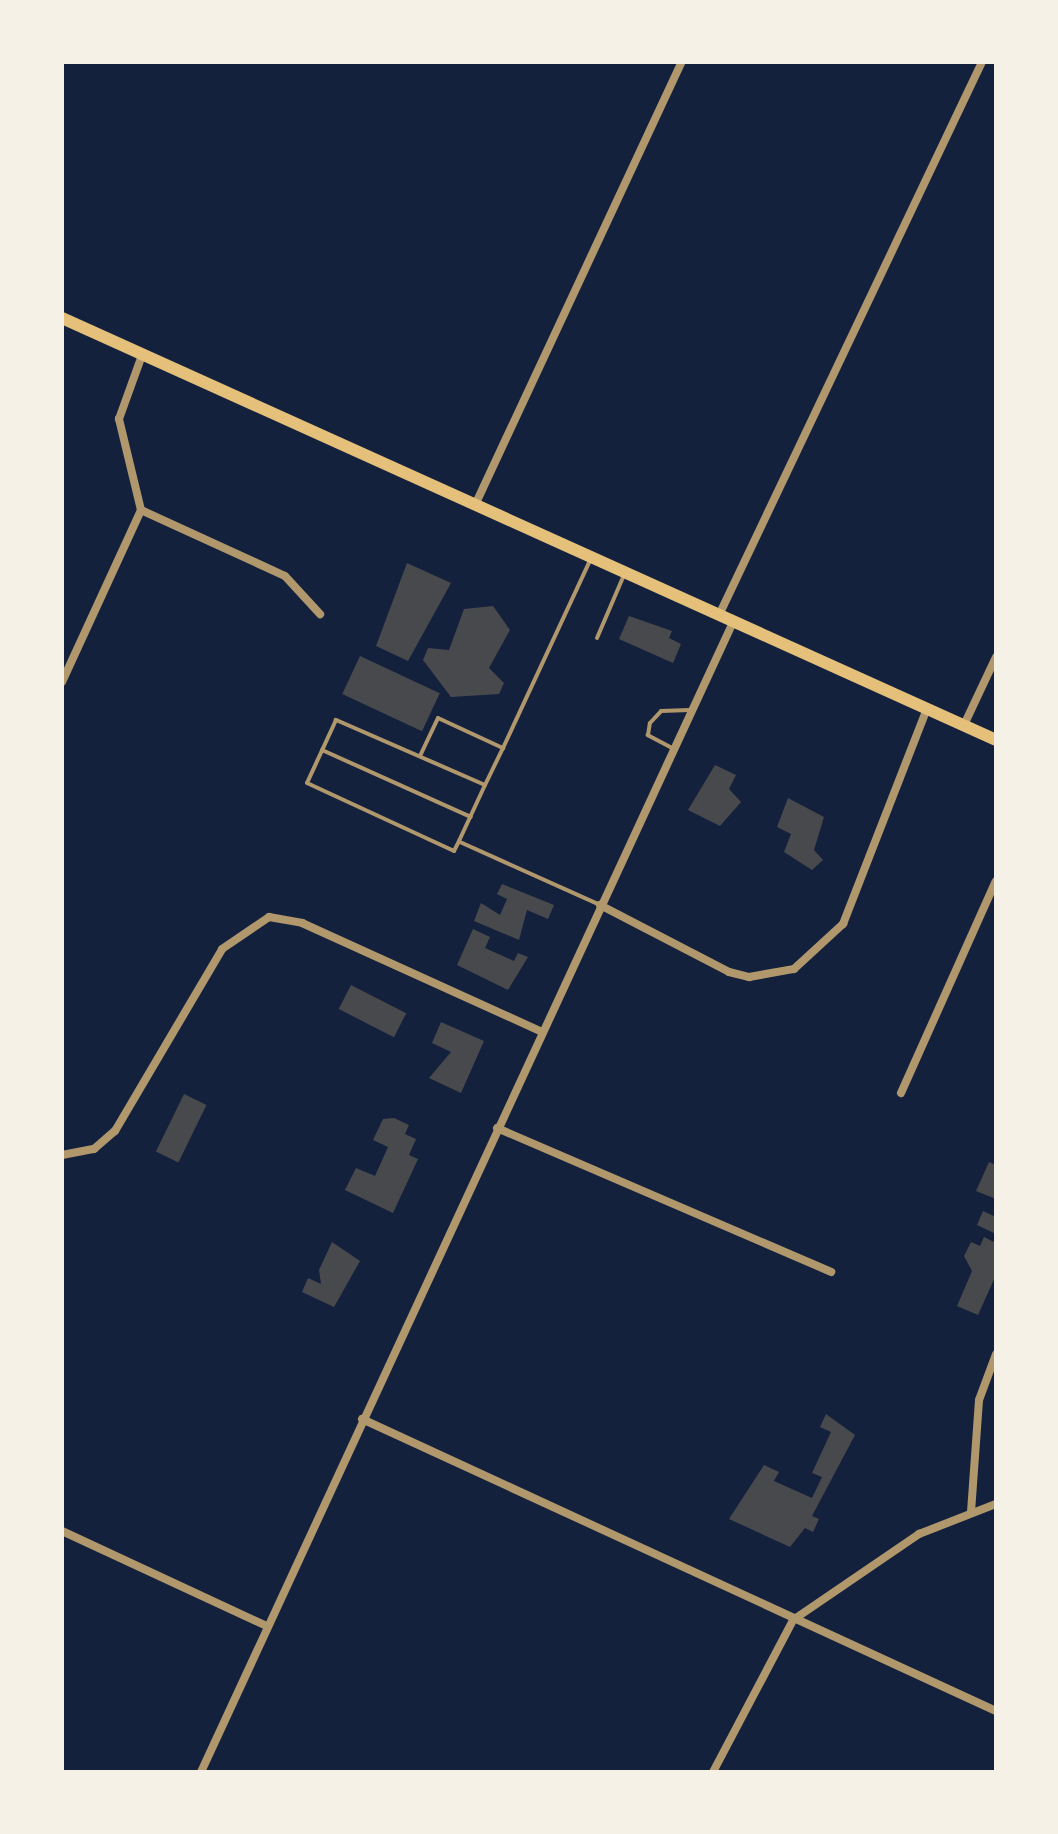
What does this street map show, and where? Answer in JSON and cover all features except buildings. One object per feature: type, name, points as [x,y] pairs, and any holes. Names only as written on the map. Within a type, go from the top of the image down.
[{"type":"main road","points":[[62,318],[996,740]]},
{"type":"street","points":[[476,503],[682,62]]},
{"type":"street","points":[[720,613],[982,62]]},
{"type":"street","points":[[62,682],[141,510],[119,419],[142,355]]},
{"type":"street","points":[[141,510],[285,576],[320,614]]},
{"type":"street","points":[[201,1772],[540,1031],[734,620]]},
{"type":"street","points":[[964,725],[996,657]]},
{"type":"street","points":[[600,905],[729,972],[771,975],[794,969],[834,939],[927,708]]},
{"type":"street","points":[[901,1093],[996,881]]},
{"type":"street","points":[[62,1155],[94,1149],[115,1131],[222,949],[269,917],[302,923],[540,1031]]},
{"type":"street","points":[[497,1128],[831,1272]]},
{"type":"street","points":[[971,1512],[979,1400],[996,1354]]},
{"type":"street","points":[[362,1419],[996,1711]]},
{"type":"street","points":[[713,1772],[793,1620],[877,1558],[971,1512],[996,1504]]},
{"type":"street","points":[[62,1531],[267,1626]]},
{"type":"lane","points":[[485,785],[336,720],[307,783],[454,851],[471,817],[592,556]]},
{"type":"lane","points":[[597,638],[626,571]]},
{"type":"lane","points":[[674,749],[648,735],[650,723],[661,711],[692,710]]},
{"type":"lane","points":[[420,757],[438,718],[503,748]]},
{"type":"lane","points":[[322,750],[471,817]]},
{"type":"lane","points":[[459,841],[600,905]]}]
